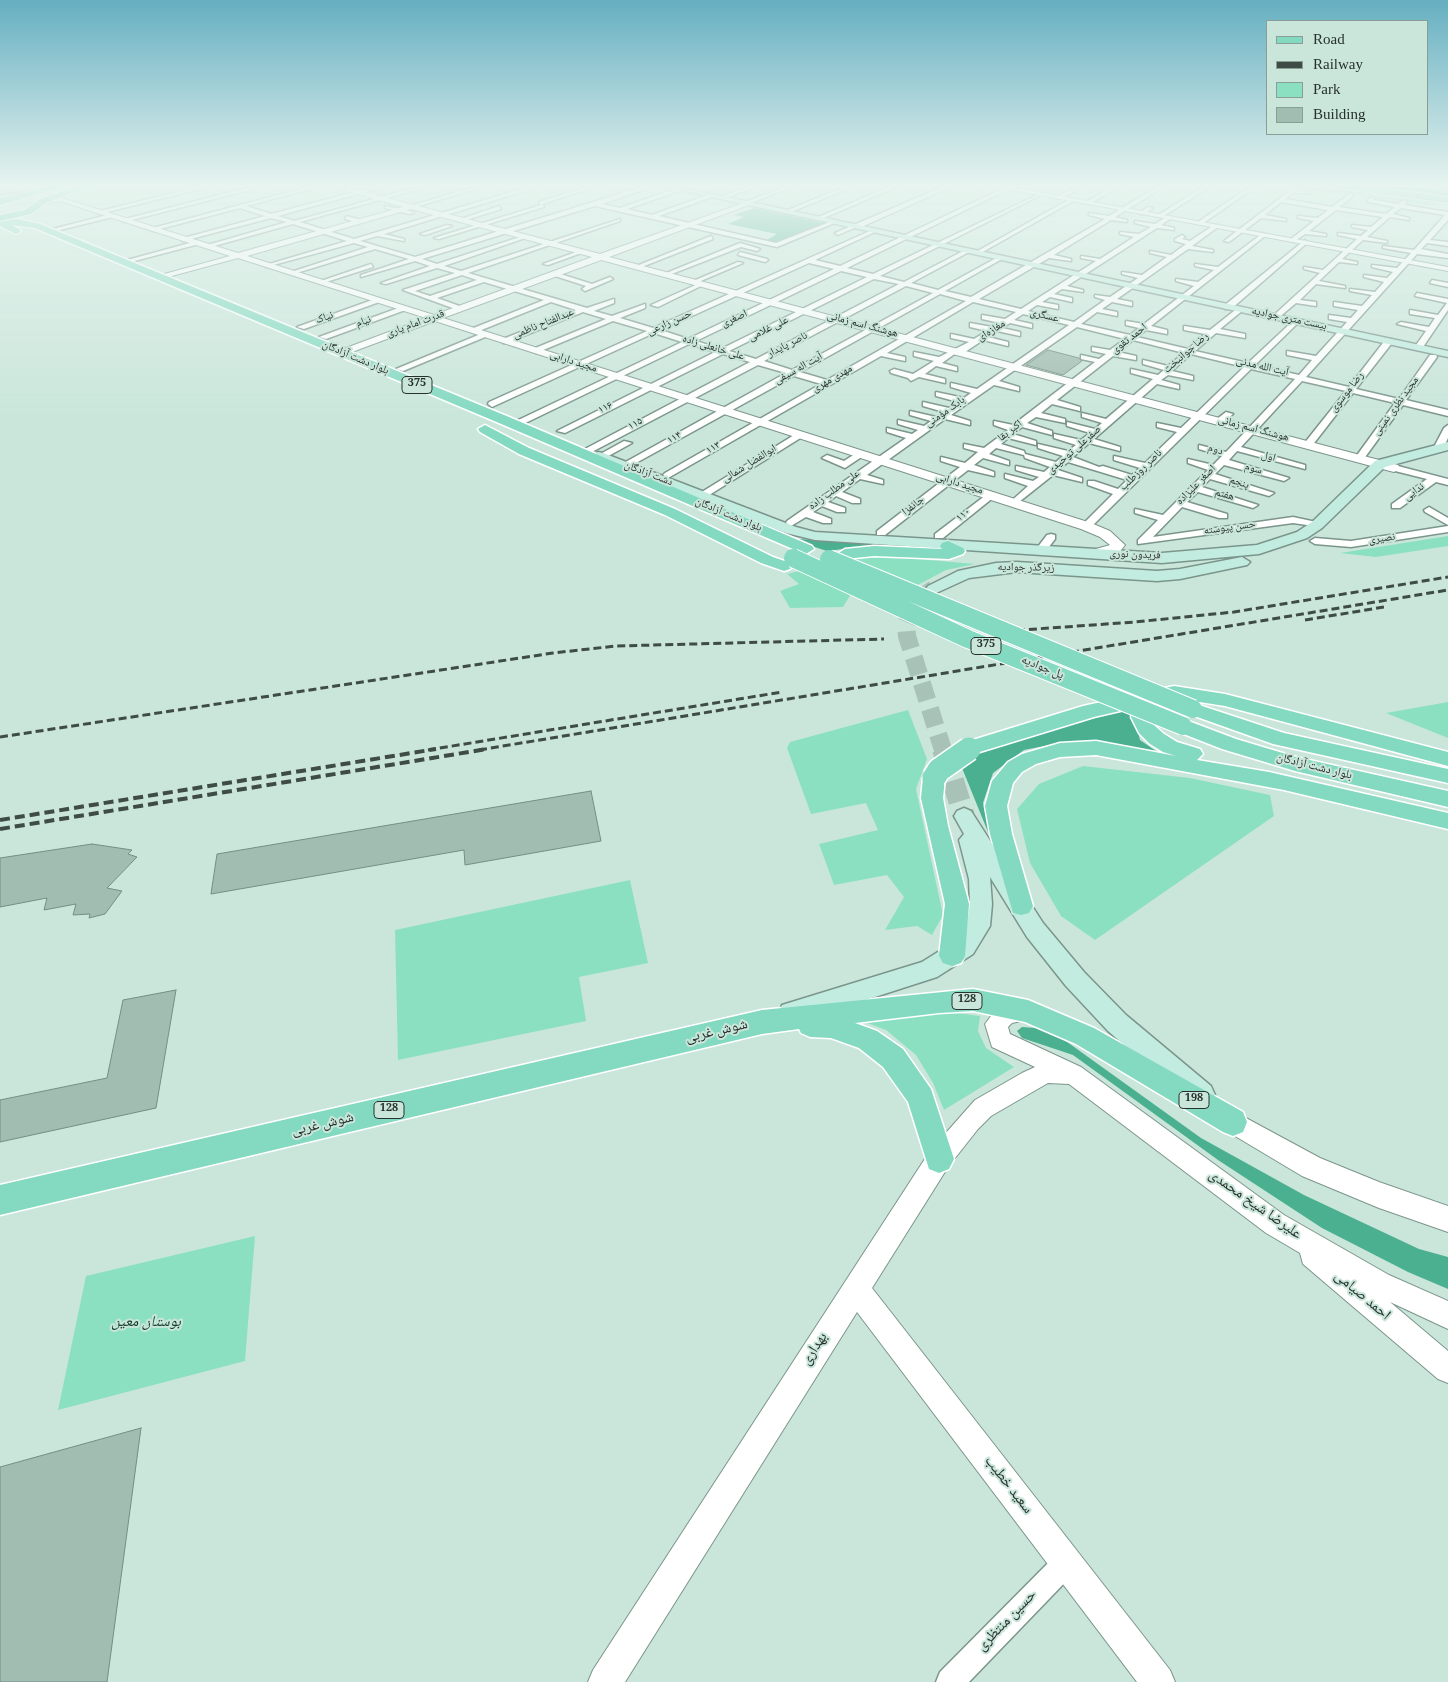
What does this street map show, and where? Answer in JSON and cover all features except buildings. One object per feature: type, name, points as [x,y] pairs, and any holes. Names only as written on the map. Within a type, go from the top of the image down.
[{"type":"main road","points":[[93,263],[125,277]]},
{"type":"main road","name":"بلوار دشت آزادگان","points":[[127,263],[510,423],[794,558]]},
{"type":"main road","name":"بیست متری جوادیه","points":[[1025,263],[1082,271],[1132,286],[1166,289],[1185,298],[1448,354]]},
{"type":"main road","name":"دشت آزادگان","points":[[510,423],[702,495],[791,526]]},
{"type":"main road","points":[[480,427],[524,451],[670,512],[767,560],[794,558]]},
{"type":"main road","name":"فریدون نوری","points":[[1122,574],[1150,576],[1180,574],[1283,554],[1303,548],[1317,525],[1387,466],[1445,450]]},
{"type":"main road","name":"فریدون نوری","points":[[791,526],[843,540],[944,541],[1162,558],[1259,549],[1308,538],[1328,531],[1387,466]]},
{"type":"main road","points":[[845,554],[874,551],[949,554],[957,551],[944,541]]},
{"type":"main road","points":[[1122,574],[1185,568],[1232,559],[1259,549]]},
{"type":"main road","name":"پل جوادیه","points":[[794,558],[968,639],[1188,718]]},
{"type":"main road","name":"زیرگذر جوادیه","points":[[934,589],[964,574],[996,568],[1122,574]]},
{"type":"main road","points":[[1174,692],[1150,698],[1143,706],[1141,717],[1146,728],[1157,739],[1170,747],[1282,783]]},
{"type":"main road","points":[[952,956],[957,904],[932,798],[934,778],[939,770],[970,748],[1090,711],[1174,692],[1225,700],[1448,759]]},
{"type":"main road","name":"بلوار دشت آزادگان","points":[[1188,718],[1448,776]]},
{"type":"main road","name":"بلوار دشت آزادگان","points":[[1188,718],[1229,744],[1295,764],[1448,799]]},
{"type":"main road","points":[[1021,906],[1001,834],[996,806],[1003,781],[1015,767],[1029,759],[1060,750],[1096,748],[1282,783],[1448,822]]},
{"type":"main road","points":[[762,1022],[929,970],[966,948],[978,926],[981,904],[980,879],[964,816],[987,856],[1035,930],[1075,979],[1117,1023],[1234,1122]]},
{"type":"main road","name":"128","points":[[762,1022],[882,1007],[973,1000],[1028,1011],[1085,1036],[1155,1077]]},
{"type":"main road","points":[[762,1022],[831,1026],[868,1039],[893,1058],[907,1075],[921,1098],[939,1159]]},
{"type":"main road","name":"شوش غربی","points":[[5,1200],[762,1022]]},
{"type":"main road","name":"198","points":[[1155,1077],[1234,1122]]},
{"type":"street","points":[[160,278],[211,263]]},
{"type":"street","name":"مجید دارابی","points":[[260,263],[1086,526]]},
{"type":"street","points":[[268,266],[276,263]]},
{"type":"street","points":[[291,273],[321,263]]},
{"type":"street","points":[[321,282],[380,263]]},
{"type":"street","points":[[363,276],[401,263]]},
{"type":"street","name":"علی خانعلی زاده","points":[[429,263],[827,383]]},
{"type":"street","points":[[384,283],[445,263]]},
{"type":"street","points":[[408,291],[488,263]]},
{"type":"street","name":"قدرت امام یاری","points":[[340,353],[583,263]]},
{"type":"street","name":"هوشنگ اسم زمانی","points":[[624,263],[1387,466]]},
{"type":"street","points":[[637,267],[646,263]]},
{"type":"street","points":[[667,274],[694,263]]},
{"type":"street","points":[[654,305],[739,263]]},
{"type":"street","name":"حسن زارعی","points":[[492,404],[803,263]]},
{"type":"street","name":"عسگری","points":[[819,263],[1076,324]]},
{"type":"street","name":"اصغری","points":[[510,423],[616,376],[854,263]]},
{"type":"street","name":"ناصر پایدار","points":[[685,398],[944,263]]},
{"type":"street","name":"آیت اله سیفی","points":[[724,411],[991,263]]},
{"type":"street","points":[[1082,271],[1091,269],[1099,263]]},
{"type":"street","name":"بابک مؤمنی","points":[[878,460],[1164,263]]},
{"type":"street","name":"احمد تقوی","points":[[1075,383],[1228,263]]},
{"type":"street","points":[[1228,307],[1280,263]]},
{"type":"street","points":[[1277,317],[1335,263]]},
{"type":"street","name":"اصغر علیزاده","points":[[1142,542],[1253,430],[1317,359],[1321,349],[1343,332],[1406,263]]},
{"type":"street","points":[[1422,263],[1448,268]]},
{"type":"street","name":"علی غلامی","points":[[651,388],[900,264]]},
{"type":"street","points":[[1306,268],[1354,264]]},
{"type":"street","points":[[773,265],[789,270]]},
{"type":"street","name":"مهدی مهری","points":[[760,422],[1032,265]]},
{"type":"street","points":[[1197,265],[1221,269]]},
{"type":"street","points":[[1374,266],[1399,271]]},
{"type":"street","points":[[730,267],[745,277],[753,286]]},
{"type":"street","points":[[964,268],[978,271]]},
{"type":"street","name":"مغازه‌ای","points":[[914,377],[940,360],[996,330],[1063,287],[1082,271]]},
{"type":"street","points":[[1190,271],[1213,276]]},
{"type":"street","points":[[352,272],[461,308]]},
{"type":"street","points":[[768,273],[777,275]]},
{"type":"street","points":[[1124,273],[1144,277]]},
{"type":"street","points":[[554,274],[594,286]]},
{"type":"street","points":[[700,283],[725,276]]},
{"type":"street","points":[[1014,276],[1023,278]]},
{"type":"street","points":[[1366,276],[1390,281]]},
{"type":"street","points":[[1439,276],[1448,277]]},
{"type":"street","points":[[745,277],[763,281]]},
{"type":"street","points":[[965,278],[978,282]]},
{"type":"street","points":[[579,292],[610,279]]},
{"type":"street","points":[[430,298],[483,280]]},
{"type":"street","points":[[1178,280],[1201,285]]},
{"type":"street","points":[[1315,282],[1343,287]]},
{"type":"street","points":[[1432,282],[1448,285]]},
{"type":"street","points":[[1001,283],[1010,285]]},
{"type":"street","points":[[1063,287],[1081,292]]},
{"type":"street","points":[[987,290],[1004,294]]},
{"type":"street","points":[[1306,290],[1314,292]]},
{"type":"street","points":[[1377,294],[1355,290],[1377,294]]},
{"type":"street","points":[[1429,290],[1448,294]]},
{"type":"street","points":[[1050,295],[1069,300]]},
{"type":"street","points":[[1417,295],[1448,301]]},
{"type":"street","points":[[1097,296],[1114,314]]},
{"type":"street","points":[[860,298],[872,302]]},
{"type":"street","points":[[1026,298],[1036,304]]},
{"type":"street","points":[[474,331],[551,300]]},
{"type":"street","points":[[1295,300],[1313,304]]},
{"type":"street","name":"نیاک","points":[[301,327],[378,301]]},
{"type":"street","name":"عبدالفتاح ناظمی","points":[[506,341],[610,301]]},
{"type":"street","points":[[705,301],[714,303]]},
{"type":"street","points":[[803,301],[819,305]]},
{"type":"street","points":[[1019,303],[1055,308]]},
{"type":"street","points":[[1086,304],[1126,306]]},
{"type":"street","points":[[1418,348],[1448,305]]},
{"type":"street","points":[[536,351],[642,306]]},
{"type":"street","points":[[689,308],[698,310]]},
{"type":"street","name":"نیام","points":[[323,337],[404,309]]},
{"type":"street","name":"رضا جوانبخت","points":[[1135,399],[1163,375],[1175,360],[1190,351],[1239,309]]},
{"type":"street","points":[[1355,319],[1335,311],[1364,309]]},
{"type":"street","points":[[881,312],[897,316]]},
{"type":"street","points":[[1413,312],[1439,317]]},
{"type":"street","points":[[666,315],[680,319]]},
{"type":"street","points":[[1088,316],[1104,320]]},
{"type":"street","points":[[985,317],[1030,326]]},
{"type":"street","points":[[1129,324],[1171,318]]},
{"type":"street","points":[[1410,320],[1432,328]]},
{"type":"street","points":[[1152,321],[1166,330]]},
{"type":"street","name":"ناصر روزطلب","points":[[1086,526],[1295,321]]},
{"type":"street","points":[[583,322],[596,326]]},
{"type":"street","points":[[1207,322],[1209,335]]},
{"type":"street","name":"آیت‌ الله مدنی","points":[[1076,324],[1448,413]]},
{"type":"street","points":[[1401,324],[1432,328]]},
{"type":"street","points":[[973,325],[1017,334]]},
{"type":"street","points":[[1187,328],[1209,335],[1242,336]]},
{"type":"street","points":[[400,369],[486,335]]},
{"type":"street","points":[[954,336],[1005,344]]},
{"type":"street","points":[[1039,336],[1074,339]]},
{"type":"street","points":[[834,337],[850,342]]},
{"type":"street","points":[[609,339],[626,344]]},
{"type":"street","name":"رضا موسوی","points":[[1308,445],[1389,342]]},
{"type":"street","points":[[589,347],[606,353]]},
{"type":"street","points":[[1095,349],[1133,358]]},
{"type":"street","points":[[879,353],[902,359]]},
{"type":"street","points":[[1290,353],[1317,359]]},
{"type":"street","points":[[917,354],[940,360],[966,362]]},
{"type":"street","points":[[574,355],[591,360]]},
{"type":"street","points":[[686,356],[704,362]]},
{"type":"street","points":[[1084,357],[1102,362]]},
{"type":"street","name":"مجید نظری نمینی","points":[[1360,458],[1433,357]]},
{"type":"street","points":[[940,360],[954,369]]},
{"type":"street","points":[[1146,362],[1176,387]]},
{"type":"street","points":[[894,370],[914,377],[942,381]]},
{"type":"street","points":[[1134,371],[1190,378]]},
{"type":"street","points":[[537,372],[551,377]]},
{"type":"street","points":[[520,381],[533,386]]},
{"type":"street","points":[[992,382],[1016,389]]},
{"type":"street","name":"اکبر بقا","points":[[948,482],[982,455],[992,440],[1006,436],[1075,383]]},
{"type":"street","points":[[954,385],[1004,394]]},
{"type":"street","name":"۱۱۶","points":[[562,431],[651,388]]},
{"type":"street","points":[[939,394],[964,401]]},
{"type":"street","name":"۱۱۵","points":[[586,452],[685,398]]},
{"type":"street","name":"صفرعلی توحیدی","points":[[1014,503],[1135,399]]},
{"type":"street","points":[[1034,400],[1042,408],[1066,423],[1096,432]]},
{"type":"street","points":[[926,404],[943,416]]},
{"type":"street","points":[[1023,408],[1081,412],[1111,419]]},
{"type":"street","points":[[1094,410],[1111,419]]},
{"type":"street","name":"۱۱۴","points":[[625,466],[724,411]]},
{"type":"street","points":[[913,414],[943,416],[967,423]]},
{"type":"street","points":[[1220,422],[1229,414]]},
{"type":"street","name":"۱۱۳","points":[[668,475],[760,422]]},
{"type":"street","points":[[901,422],[924,429]]},
{"type":"street","points":[[997,423],[1053,434],[1117,453],[1147,466]]},
{"type":"street","points":[[1160,425],[1183,431]]},
{"type":"street","points":[[1445,450],[1448,428]]},
{"type":"street","points":[[890,430],[912,437]]},
{"type":"street","name":"ابوالفضل شمالی","points":[[702,495],[799,435]]},
{"type":"street","points":[[992,440],[1006,436],[1037,444],[1099,468],[1134,478]]},
{"type":"street","points":[[992,440],[1025,454],[1051,471]]},
{"type":"street","points":[[1083,443],[1100,453]]},
{"type":"street","points":[[600,457],[627,444]]},
{"type":"street","points":[[967,446],[982,455]]},
{"type":"street","name":"دوم","points":[[1202,447],[1228,455]]},
{"type":"street","points":[[958,452],[982,455],[1006,463]]},
{"type":"street","points":[[827,458],[845,465],[861,454]]},
{"type":"street","name":"اول","points":[[1228,455],[1302,467]]},
{"type":"street","name":"سوم","points":[[1228,455],[1284,478]]},
{"type":"street","points":[[944,459],[991,474]]},
{"type":"street","name":"علی مطلب زاده","points":[[791,526],[805,513],[878,460]]},
{"type":"street","name":"پنجم","points":[[1191,461],[1212,472],[1269,494]]},
{"type":"street","name":"ندایی","points":[[1387,466],[1448,482]]},
{"type":"street","points":[[1019,468],[1051,471],[1080,480]]},
{"type":"street","points":[[858,475],[880,482]]},
{"type":"street","points":[[1008,476],[1035,485]]},
{"type":"street","name":"ندایی","points":[[1396,506],[1434,479]]},
{"type":"street","name":"جانفزا","points":[[881,532],[948,482]]},
{"type":"street","points":[[1091,483],[1120,492]]},
{"type":"street","name":"هفتم","points":[[1196,488],[1253,505]]},
{"type":"street","points":[[834,492],[856,501]]},
{"type":"street","name":"۱۱۰","points":[[944,541],[990,495]]},
{"type":"street","points":[[820,502],[841,510]]},
{"type":"street","points":[[1180,504],[1223,516]]},
{"type":"street","points":[[1430,510],[1448,522]]},
{"type":"street","points":[[1139,511],[1165,519]]},
{"type":"street","points":[[805,513],[826,521]]},
{"type":"street","name":"حسن پیوسته","points":[[1142,542],[1293,520],[1317,525]]},
{"type":"street","points":[[1086,526],[1105,534],[1118,545],[1113,551],[1094,554]]},
{"type":"street","name":"نصیری","points":[[1308,538],[1351,544],[1448,529]]},
{"type":"street","points":[[1041,550],[1051,537]]},
{"type":"street","name":"علیرضا شیخ محمدی","points":[[1028,1011],[1006,1014],[996,1024],[1000,1040],[1073,1074],[1275,1224],[1380,1284],[1448,1315]]},
{"type":"street","name":"بهداری","points":[[604,1682],[939,1159],[970,1120],[983,1108],[1030,1080],[1048,1073],[1073,1074]]},
{"type":"street","name":"198","points":[[1234,1122],[1311,1167],[1379,1195],[1448,1219]]},
{"type":"street","name":"احمد صیامی","points":[[1275,1224],[1448,1369]]},
{"type":"street","name":"سعید خطیب","points":[[856,1289],[1158,1682]]},
{"type":"street","name":"حسین منتظری","points":[[950,1682],[1066,1562]]},
{"type":"green space","points":[[1448,536],[1448,546],[1376,557],[1340,553]]},
{"type":"green space","points":[[787,538],[875,545],[827,551]]},
{"type":"green space","points":[[883,556],[975,564],[946,570],[882,604],[851,594],[843,607],[790,608],[780,591],[799,584],[787,574],[851,558]]},
{"type":"green space","points":[[1448,702],[1448,738],[1386,713]]},
{"type":"green space","points":[[908,710],[927,759],[916,789],[943,915],[932,935],[917,926],[885,930],[904,897],[887,875],[834,885],[819,844],[878,830],[866,803],[811,814],[787,748],[790,742]]},
{"type":"green space","points":[[1122,710],[1134,717],[1140,740],[1156,751],[1183,760],[1104,742],[1065,742],[1024,750],[993,773],[983,803],[1003,869],[960,763],[970,754]]},
{"type":"green space","points":[[1083,766],[1190,778],[1270,795],[1274,816],[1095,940],[1061,916],[1030,863],[1017,809],[1039,784]]},
{"type":"green space","points":[[630,880],[648,963],[579,977],[586,1021],[398,1060],[395,930]]},
{"type":"green space","points":[[948,1012],[980,1016],[978,1031],[986,1048],[1014,1067],[944,1110],[933,1083],[916,1055],[886,1030],[857,1019]]},
{"type":"green space","points":[[1022,1027],[1036,1028],[1063,1039],[1201,1138],[1304,1195],[1419,1249],[1448,1257],[1448,1289],[1408,1272],[1322,1228],[1218,1160],[1073,1055],[1022,1038],[1017,1031]]},
{"type":"green space","name":"بوستان معین","points":[[255,1236],[245,1361],[58,1410],[86,1276]]},
{"type":"tunnel","points":[[934,589],[916,601],[906,624],[907,636],[943,750]]},
{"type":"tunnel","points":[[943,749],[964,816]]},
{"type":"railway","points":[[993,632],[1135,622],[1234,612],[1448,577]]},
{"type":"railway","points":[[479,750],[1448,590]]},
{"type":"railway","points":[[1305,620],[1384,607]]},
{"type":"railway","points":[[0,737],[553,653],[616,646],[884,639]]},
{"type":"railway","points":[[428,750],[782,692]]},
{"type":"railway","points":[[0,820],[436,749]]},
{"type":"railway","points":[[0,829],[487,749]]}]
